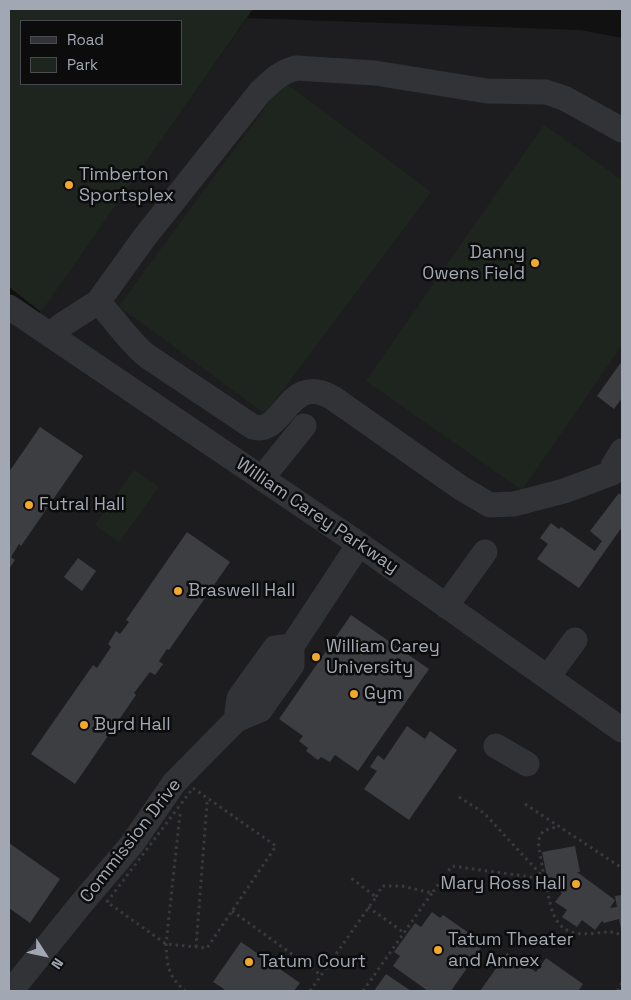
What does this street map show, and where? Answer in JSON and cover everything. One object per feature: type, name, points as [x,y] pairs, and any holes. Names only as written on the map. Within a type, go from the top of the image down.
[{"type":"street","points":[[51,334],[98,302],[144,238],[260,92],[276,76],[286,71],[296,68],[375,73],[488,91],[546,92],[564,98],[622,130]]},
{"type":"street","points":[[98,302],[142,352],[253,427],[259,429],[269,426],[289,402],[302,394],[320,392],[333,398],[460,488],[490,505],[498,506],[522,502],[564,491],[617,471],[613,466],[622,451]]},
{"type":"street","name":"William Carey Parkway","points":[[9,307],[359,544],[622,730]]},
{"type":"street","points":[[262,478],[304,426]]},
{"type":"street","name":"Commission Drive","points":[[11,991],[132,844],[174,783],[236,720],[260,710],[292,665],[292,646],[359,544]]},
{"type":"street","points":[[446,606],[485,552]]},
{"type":"street","points":[[548,677],[575,640]]},
{"type":"street","points":[[496,746],[527,764]]},
{"type":"path","points":[[193,788],[276,846],[207,948],[166,944],[107,902],[176,810],[193,788]]},
{"type":"path","points":[[459,797],[484,814],[545,879]]},
{"type":"path","points":[[196,947],[206,803],[209,798]]},
{"type":"path","points":[[525,804],[622,868]]},
{"type":"path","points":[[176,810],[180,814],[166,944],[167,963],[174,981],[185,991]]},
{"type":"path","points":[[559,826],[543,831],[538,840],[552,916],[561,926],[576,934],[614,931],[622,936]]},
{"type":"path","points":[[363,991],[403,932],[452,866],[545,879]]},
{"type":"path","points":[[351,878],[376,896]]},
{"type":"path","points":[[310,991],[382,886],[402,886],[432,893]]},
{"type":"path","points":[[368,907],[403,932]]},
{"type":"path","points":[[232,911],[322,975]]},
{"type":"path","points":[[618,991],[622,983]]},
{"type":"shaded area","name":"William Carey University","points":[[247,18],[580,30],[622,38],[622,991],[9,991],[9,306],[33,322]]},
{"type":"green space","name":"Timberton Sportsplex","points":[[9,9],[253,9],[41,312],[9,287]]},
{"type":"green space","points":[[284,82],[431,192],[265,414],[119,306]]},
{"type":"green space","name":"Danny Owens Field","points":[[544,125],[622,180],[622,345],[522,490],[366,381]]},
{"type":"green space","points":[[134,470],[159,487],[119,542],[95,525]]},
{"type":"building","points":[[622,361],[622,398],[614,409],[597,396]]},
{"type":"building","name":"Futral Hall","points":[[40,427],[83,456],[21,546],[19,544],[11,557],[15,560],[9,569],[9,472]]},
{"type":"building","points":[[619,493],[622,496],[622,527],[579,588],[537,559],[548,544],[540,538],[551,523],[559,529],[561,527],[595,551],[602,541],[590,531]]},
{"type":"building","points":[[187,532],[230,562],[169,650],[167,649],[159,661],[163,664],[155,675],[150,672],[134,693],[136,695],[75,784],[31,754],[93,665],[97,668],[111,647],[108,644],[116,631],[120,634],[129,622],[126,620]]},
{"type":"building","points":[[78,558],[96,571],[82,591],[64,577]]},
{"type":"building","name":"Gym","points":[[351,615],[429,669],[358,771],[335,755],[330,762],[321,757],[318,760],[306,751],[308,748],[299,741],[303,736],[279,719]]},
{"type":"building","points":[[407,726],[425,739],[430,731],[457,750],[409,820],[364,789],[377,771],[370,767],[378,755],[384,760]]},
{"type":"building","points":[[9,843],[60,879],[30,923],[9,908]]},
{"type":"building","name":"Mary Ross Hall","points":[[575,846],[580,872],[577,872],[615,900],[610,908],[617,907],[615,896],[622,895],[622,929],[619,919],[604,923],[602,921],[595,930],[582,920],[577,927],[562,917],[567,910],[555,902],[562,893],[559,890],[557,879],[547,877],[542,852]]},
{"type":"building","name":"Tatum Theater and Annex","points":[[432,912],[440,918],[443,915],[479,940],[476,944],[481,948],[451,991],[428,991],[393,966],[400,956],[394,952],[415,923],[421,927]]},
{"type":"building","name":"Tatum Court","points":[[241,942],[300,983],[294,991],[223,991],[224,989],[213,982]]},
{"type":"building","points":[[507,953],[536,972],[546,958],[583,984],[578,991],[480,991]]},
{"type":"building","points":[[386,974],[411,991],[374,991]]},
{"type":"place","name":"Timberton Sportsplex","points":[[69,185]]},
{"type":"place","name":"Danny Owens Field","points":[[535,263]]},
{"type":"place","name":"Futral Hall","points":[[29,505]]},
{"type":"place","name":"Braswell Hall","points":[[178,591]]},
{"type":"place","name":"William Carey University","points":[[316,657]]},
{"type":"place","name":"Gym","points":[[354,694]]},
{"type":"place","name":"Byrd Hall","points":[[84,725]]},
{"type":"place","name":"Mary Ross Hall","points":[[576,884]]},
{"type":"place","name":"Tatum Theater and Annex","points":[[438,950]]},
{"type":"place","name":"Tatum Court","points":[[249,962]]}]
